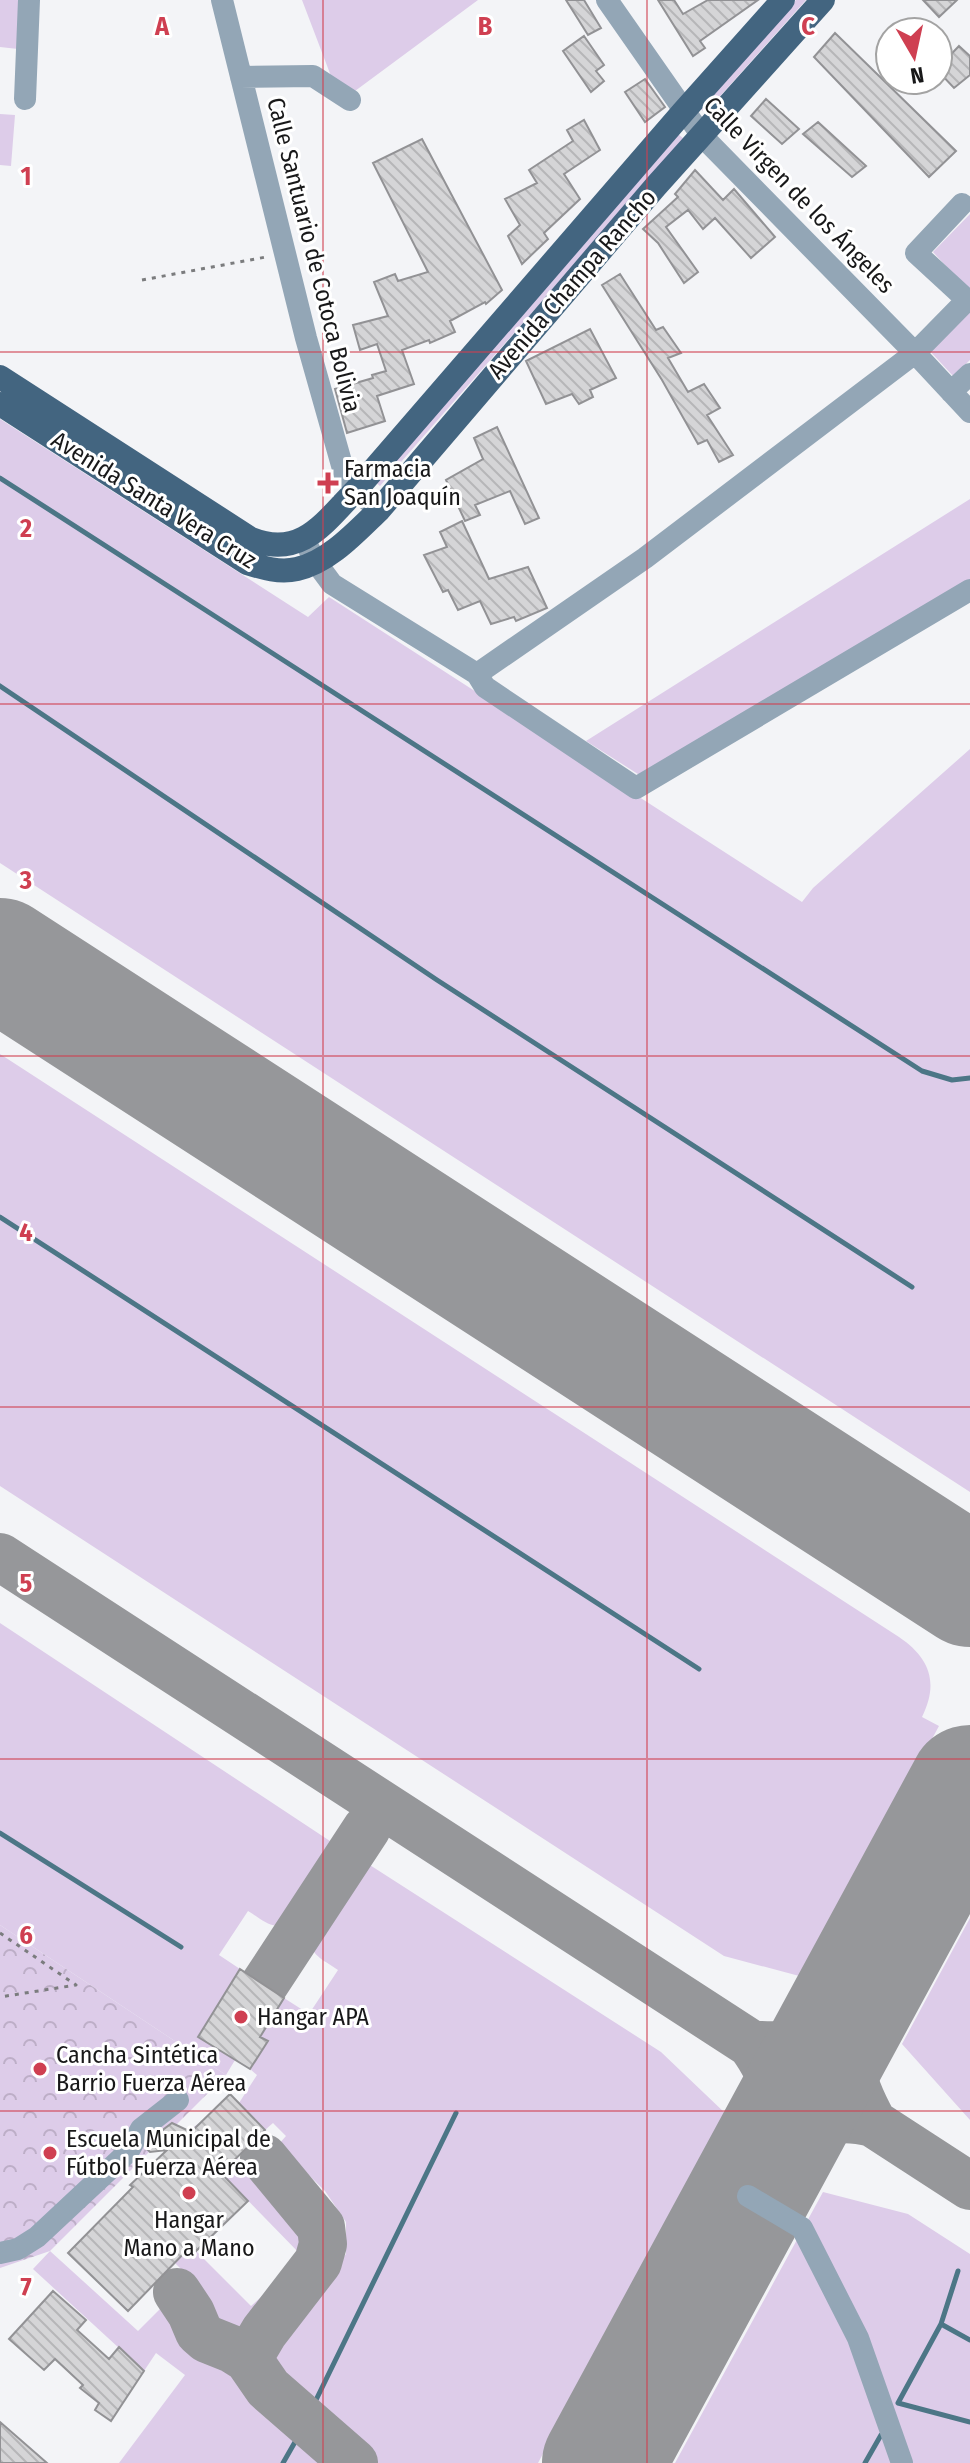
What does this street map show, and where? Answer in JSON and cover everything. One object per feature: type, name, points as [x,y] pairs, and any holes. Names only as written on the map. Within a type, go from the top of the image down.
[{"type":"main road","name":"Avenida Champa Rancho","points":[[304,539],[356,490],[783,0]]},
{"type":"main road","name":"Avenida Champa Rancho","points":[[315,561],[356,533],[379,510],[823,0]]},
{"type":"main road","name":"Avenida Santa Vera Cruz","points":[[0,377],[251,539],[267,545],[286,546],[304,539]]},
{"type":"main road","name":"Avenida Santa Vera Cruz","points":[[0,404],[247,563],[270,570],[296,569],[315,561]]},
{"type":"street","points":[[25,99],[29,0]]},
{"type":"street","name":"Calle Santuario de Cotoca Bolivia","points":[[222,0],[285,254],[345,476],[379,510]]},
{"type":"street","name":"Calle Virgen de los Ángeles","points":[[607,0],[702,136],[970,412]]},
{"type":"street","points":[[241,77],[313,76],[350,100]]},
{"type":"street","points":[[477,674],[645,558],[915,353],[967,300],[916,253],[962,204]]},
{"type":"street","points":[[951,392],[970,374]]},
{"type":"street","points":[[304,539],[332,584],[477,674],[485,687],[636,788],[970,590]]},
{"type":"street","points":[[0,2253],[18,2249],[37,2237],[121,2160],[141,2129],[178,2100]]},
{"type":"street","points":[[748,2196],[802,2228],[858,2338],[902,2463]]},
{"type":"path","points":[[142,280],[285,254]]},
{"type":"path","points":[[0,1933],[76,1985],[0,1997]]},
{"type":"green space","points":[[0,0],[20,0],[18,49],[0,47]]},
{"type":"green space","points":[[302,0],[478,0],[355,91],[334,84]]},
{"type":"green space","points":[[796,0],[806,0],[705,113],[700,108]]},
{"type":"green space","points":[[0,114],[15,115],[11,166],[0,165]]},
{"type":"green space","points":[[678,134],[684,139],[380,486],[374,481]]},
{"type":"green space","points":[[970,214],[970,292],[933,252]]},
{"type":"green space","points":[[970,309],[970,360],[953,376],[929,350]]},
{"type":"green space","points":[[0,419],[308,617],[329,597],[802,902],[813,888],[970,749],[970,1492],[0,863]]},
{"type":"green space","points":[[970,499],[970,581],[641,776],[586,741]]},
{"type":"green space","points":[[0,1054],[899,1637],[918,1654],[930,1682],[930,1693],[922,1717],[939,1726],[803,1977],[724,1956],[0,1486]]},
{"type":"green space","points":[[0,1623],[336,1845],[289,1920],[273,1925],[248,1911],[219,1955],[240,1969],[198,2037],[235,2060],[226,2075],[0,1925]]},
{"type":"green space","points":[[362,1860],[661,2052],[726,2114],[538,2463],[365,2463],[270,2377],[266,2366],[266,2351],[346,2254],[346,2222],[325,2191],[278,2145],[286,2136],[273,2123],[265,2130],[239,2103],[257,2075],[250,2069],[267,2042],[260,2037],[284,1998],[309,2014],[338,1970],[315,1952],[312,1936]]},
{"type":"green space","points":[[970,1918],[970,2120],[902,2044]]},
{"type":"green space","points":[[0,1925],[226,2075],[50,2251],[0,2268]]},
{"type":"green space","points":[[201,2122],[250,2171],[255,2167],[299,2213],[311,2233],[312,2241],[303,2257],[183,2134]]},
{"type":"green space","points":[[823,2192],[908,2214],[970,2254],[970,2463],[675,2463]]},
{"type":"green space","points":[[187,2250],[196,2251],[251,2306],[268,2291],[277,2301],[243,2345],[206,2328],[181,2288],[190,2278],[175,2263]]},
{"type":"green space","points":[[50,2251],[138,2331],[168,2301],[182,2312],[200,2346],[224,2357],[245,2373],[339,2463],[119,2463],[185,2375],[156,2353],[144,2371],[33,2269]]},
{"type":"building","points":[[566,0],[584,0],[601,28],[588,35]]},
{"type":"building","points":[[658,0],[674,0],[683,14],[708,0],[758,0],[700,41],[705,48],[693,56]]},
{"type":"building","points":[[923,0],[957,0],[940,16]]},
{"type":"building","points":[[835,33],[874,71],[874,96],[900,96],[956,151],[929,177],[814,57]]},
{"type":"building","points":[[584,36],[604,65],[596,71],[604,81],[591,92],[563,51]]},
{"type":"building","points":[[959,46],[970,56],[970,75],[954,88],[954,51]]},
{"type":"building","points":[[645,79],[665,107],[645,122],[625,92]]},
{"type":"building","points":[[766,99],[799,129],[782,144],[751,116]]},
{"type":"building","points":[[584,120],[600,150],[564,174],[580,199],[544,233],[548,239],[522,264],[508,236],[520,225],[505,199],[537,183],[529,170],[573,141],[567,130]]},
{"type":"building","points":[[818,122],[866,166],[852,177],[803,134]]},
{"type":"building","points":[[422,139],[502,290],[486,304],[450,321],[455,332],[402,350],[414,384],[377,396],[385,421],[347,433],[335,389],[386,371],[377,344],[360,350],[353,325],[388,316],[374,282],[395,274],[398,281],[428,272],[373,163]]},
{"type":"building","points":[[695,170],[723,200],[734,189],[775,237],[751,258],[715,218],[703,229],[688,210],[666,227],[698,272],[684,283],[658,243],[643,229],[678,197],[675,194]]},
{"type":"building","points":[[620,274],[656,330],[663,327],[681,353],[668,358],[688,392],[704,384],[720,408],[707,415],[733,455],[719,462],[707,440],[698,444],[602,285]]},
{"type":"building","points":[[590,329],[616,378],[590,390],[593,397],[579,404],[572,394],[546,404],[526,361]]},
{"type":"building","points":[[497,427],[539,518],[525,524],[510,491],[475,505],[480,515],[465,521],[446,480],[483,459],[474,438]]},
{"type":"building","points":[[462,521],[489,579],[528,567],[547,608],[516,621],[514,617],[491,624],[480,601],[458,610],[448,590],[443,592],[424,555],[447,547],[440,532]]},
{"type":"building","name":"Hangar APA","points":[[240,1969],[284,1998],[260,2037],[268,2041],[250,2069],[198,2037]]},
{"type":"building","points":[[230,2094],[265,2130],[221,2173],[248,2201],[196,2251],[191,2246],[128,2311],[68,2253],[133,2187],[130,2185],[167,2150],[150,2152],[146,2148],[152,2138],[172,2123],[191,2132]]},
{"type":"building","points":[[53,2291],[86,2320],[77,2330],[109,2359],[119,2347],[144,2371],[111,2421],[95,2410],[99,2403],[80,2388],[83,2385],[55,2359],[44,2370],[9,2339]]},
{"type":"building","points":[[0,2422],[47,2463],[0,2463]]},
{"type":"waterway","points":[[0,478],[922,1071],[952,1080],[970,1078]]},
{"type":"waterway","points":[[0,686],[437,980],[912,1287]]},
{"type":"waterway","points":[[0,1217],[699,1669]]},
{"type":"waterway","points":[[0,1833],[181,1947]]},
{"type":"waterway","points":[[315,2402],[456,2113]]},
{"type":"waterway","points":[[958,2271],[941,2324],[898,2403],[970,2422]]},
{"type":"waterway","points":[[941,2324],[970,2340]]},
{"type":"waterway","points":[[283,2463],[299,2435]]},
{"type":"waterway","points":[[865,2463],[881,2435]]},
{"type":"taxiway","points":[[0,1557],[970,2186]]},
{"type":"taxiway","points":[[960,1579],[970,1591]]},
{"type":"taxiway","points":[[962,1801],[970,1790]]},
{"type":"taxiway","points":[[264,1985],[367,1828]]},
{"type":"taxiway","points":[[751,2044],[786,2045],[812,2038],[833,2022],[856,1996],[850,2032],[850,2061],[857,2090],[873,2123]]},
{"type":"taxiway","points":[[751,2044],[767,2070],[775,2095],[772,2151],[819,2123],[844,2119],[873,2123]]},
{"type":"taxiway","points":[[264,2158],[321,2227],[323,2244],[318,2262],[264,2332],[248,2359],[268,2388],[354,2463]]},
{"type":"taxiway","points":[[177,2292],[199,2332],[248,2359]]},
{"type":"runway","points":[[0,959],[970,1586]]},
{"type":"runway","points":[[603,2463],[970,1786]]},
{"type":"place","name":"Farmacia San Joaquín","points":[[328,483]]},
{"type":"place","name":"Hangar APA","points":[[241,2017]]},
{"type":"place","name":"Cancha Sintética Barrio Fuerza Aérea","points":[[40,2069]]},
{"type":"place","name":"Escuela Municipal de Fútbol Fuerza Aérea","points":[[50,2153]]},
{"type":"place","name":"Hangar Mano a Mano","points":[[189,2193]]}]
